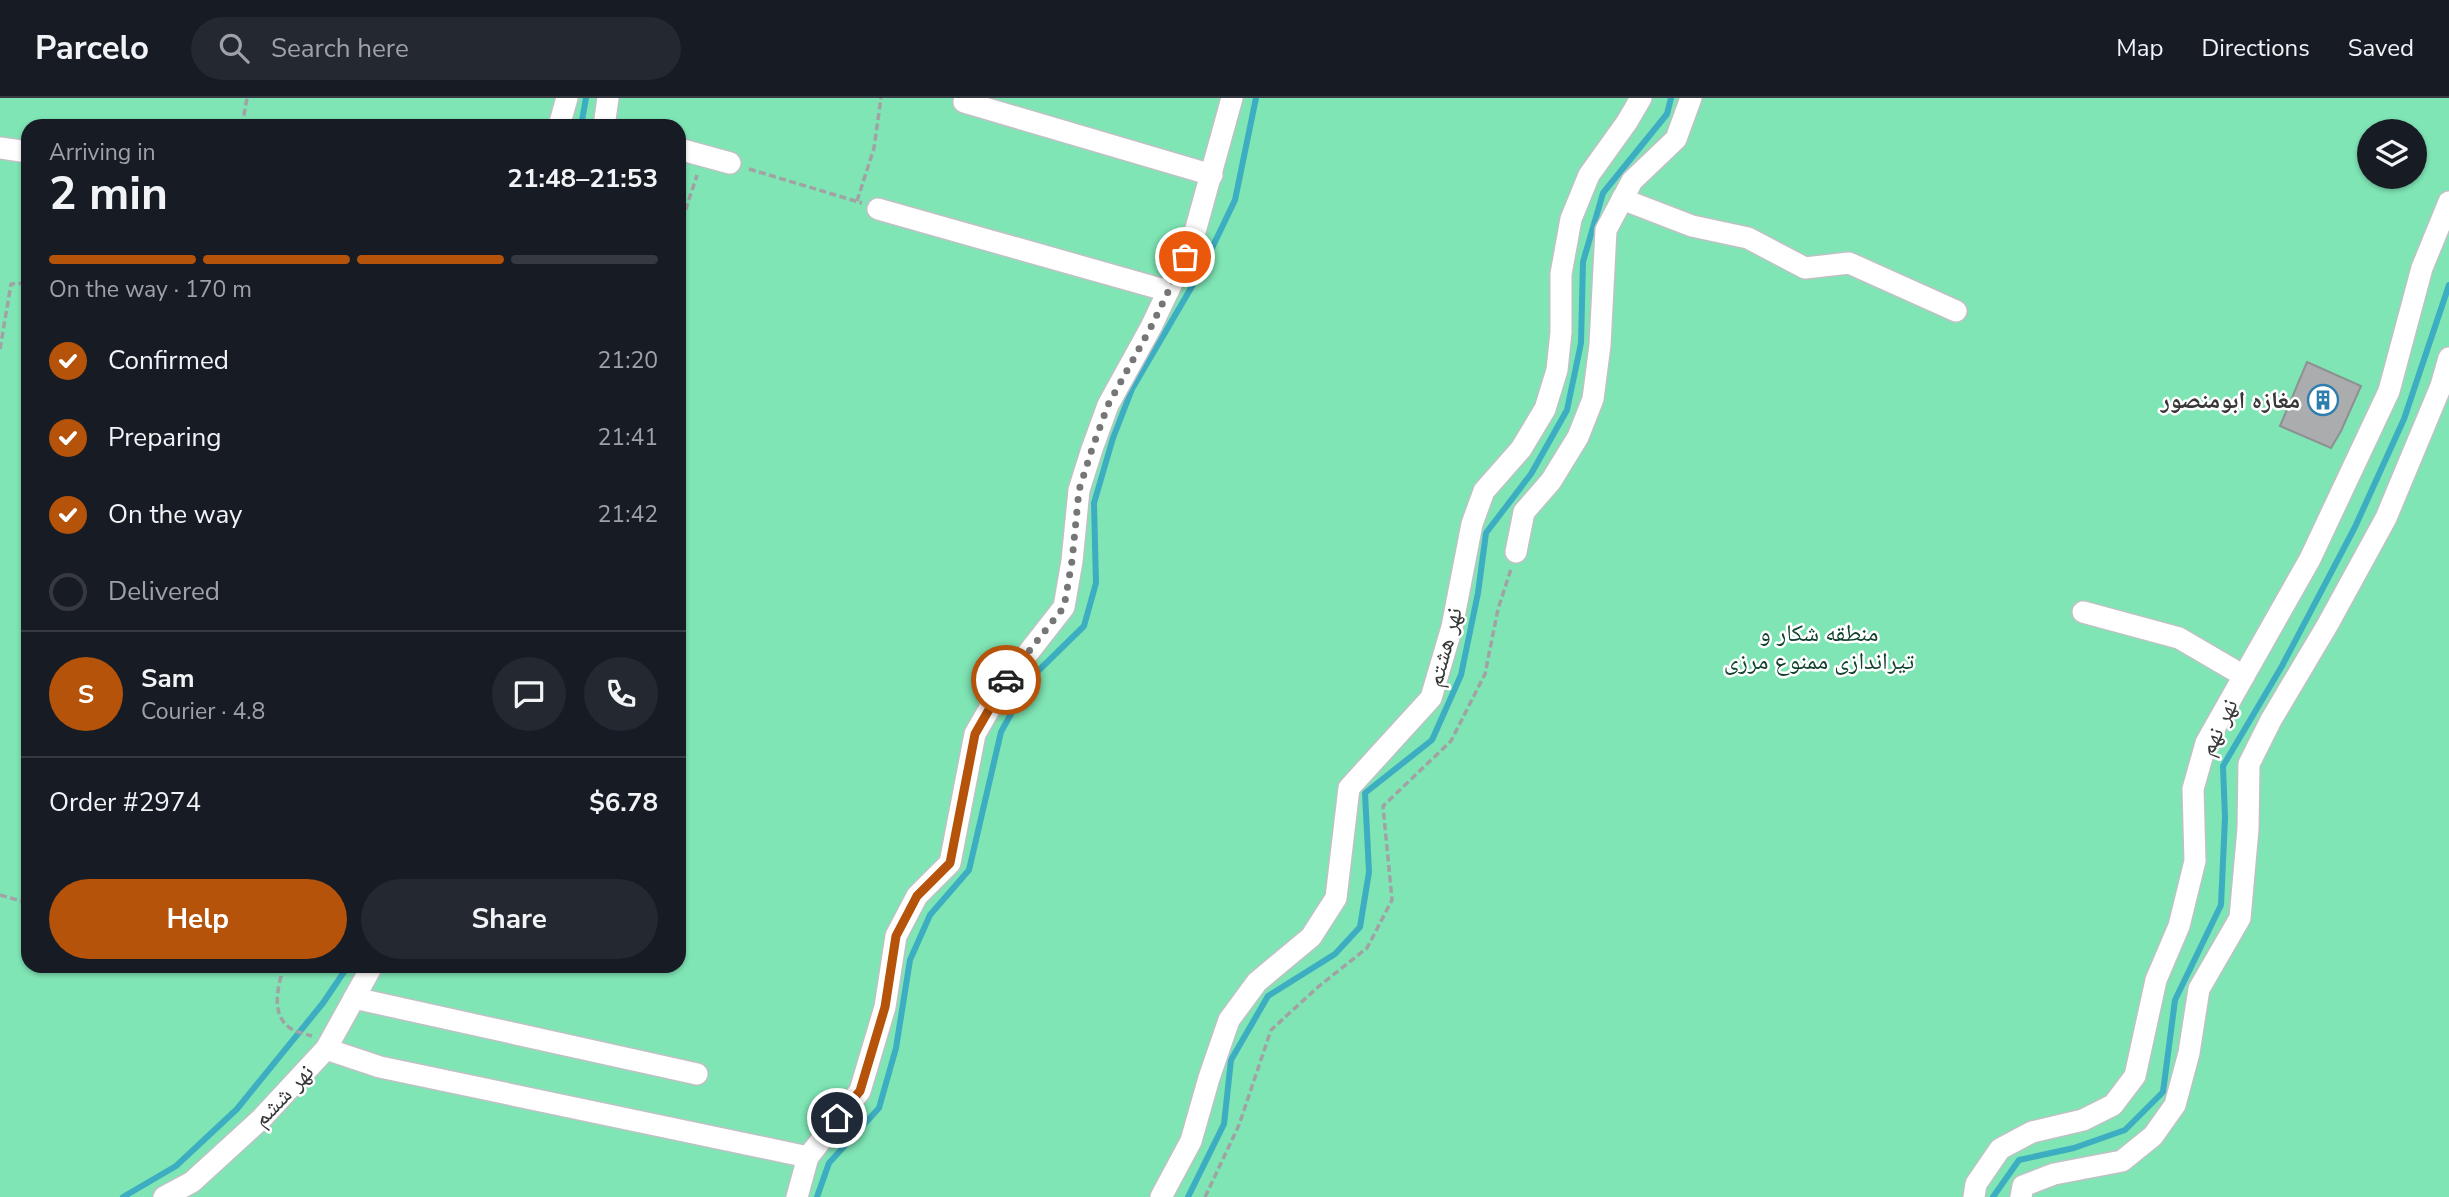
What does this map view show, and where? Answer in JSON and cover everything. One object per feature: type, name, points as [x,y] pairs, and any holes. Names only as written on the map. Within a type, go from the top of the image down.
[{"type":"street","points":[[561,119],[567,98]]},
{"type":"street","points":[[605,119],[608,98]]},
{"type":"street","points":[[797,1197],[808,1157],[860,1091],[885,1007],[896,936],[917,896],[950,863],[975,734],[1003,685],[1064,607],[1079,490],[1089,459],[1108,405],[1193,239],[1232,98]]},
{"type":"street","name":"نهر هشتم","points":[[1161,1197],[1191,1141],[1229,1020],[1257,982],[1311,937],[1336,898],[1349,788],[1431,698],[1452,627],[1472,524],[1483,491],[1521,449],[1545,409],[1557,370],[1561,332],[1561,274],[1571,219],[1589,175],[1628,122],[1641,98]]},
{"type":"street","points":[[1516,552],[1524,512],[1551,481],[1578,436],[1593,399],[1600,345],[1606,230],[1632,181],[1676,139],[1691,98]]},
{"type":"street","points":[[964,102],[1212,175]]},
{"type":"street","points":[[0,148],[21,151]]},
{"type":"street","points":[[686,151],[730,163]]},
{"type":"street","points":[[1622,199],[1692,226],[1748,238],[1805,268],[1849,263],[1956,311]]},
{"type":"street","name":"نهر نهم","points":[[1974,1197],[1976,1184],[2000,1149],[2032,1132],[2083,1120],[2113,1105],[2135,1076],[2155,980],[2179,926],[2195,862],[2193,789],[2206,743],[2310,559],[2389,391],[2421,268],[2449,202]]},
{"type":"street","points":[[878,209],[1168,291]]},
{"type":"street","points":[[2021,1197],[2023,1186],[2054,1174],[2122,1161],[2153,1136],[2175,1105],[2189,1052],[2199,989],[2240,918],[2248,829],[2249,764],[2386,518],[2441,386],[2449,358]]},
{"type":"street","points":[[2083,612],[2179,638],[2244,676]]},
{"type":"street","name":"نهر ششم","points":[[164,1197],[192,1182],[261,1119],[354,998],[368,973]]},
{"type":"street","points":[[354,998],[697,1073]]},
{"type":"street","points":[[320,1043],[380,1067],[808,1157]]},
{"type":"path","points":[[243,119],[247,98]]},
{"type":"path","points":[[857,202],[874,148],[881,98]]},
{"type":"path","points":[[686,207],[702,156]]},
{"type":"path","points":[[730,163],[878,209]]},
{"type":"path","points":[[0,349],[11,284],[21,283]]},
{"type":"path","points":[[1205,1197],[1239,1125],[1271,1030],[1318,987],[1367,948],[1392,900],[1383,806],[1451,741],[1485,674],[1498,609],[1516,552]]},
{"type":"path","points":[[0,895],[21,901]]},
{"type":"path","points":[[282,973],[276,1009],[289,1028],[320,1043]]},
{"type":"green space","name":"منطقه شکار و تیراندازی ممنوع مرزی","points":[[0,98],[2449,98],[2449,1197],[0,1197]]},
{"type":"building","name":"مغازه ابومنصور","points":[[2307,362],[2361,386],[2331,448],[2280,426]]},
{"type":"waterway","points":[[582,119],[586,98]]},
{"type":"waterway","points":[[817,1197],[829,1163],[879,1108],[896,1048],[910,960],[930,915],[969,870],[1001,732],[1031,678],[1084,626],[1096,583],[1094,503],[1113,438],[1132,389],[1201,271],[1235,200],[1256,98]]},
{"type":"waterway","points":[[1188,1197],[1224,1124],[1231,1060],[1268,996],[1335,954],[1360,927],[1369,872],[1365,793],[1432,740],[1461,675],[1478,593],[1486,533],[1531,474],[1567,410],[1581,343],[1583,262],[1603,193],[1667,114],[1671,98]]},
{"type":"waterway","points":[[1993,1197],[2019,1160],[2074,1148],[2125,1130],[2163,1092],[2175,1000],[2221,905],[2225,818],[2223,766],[2282,666],[2355,527],[2404,419],[2449,285]]},
{"type":"waterway","points":[[123,1197],[176,1166],[237,1109],[323,1003],[343,973]]},
{"type":"way so far","points":[[1006,680],[1064,607],[1079,490],[1092,449],[1108,405],[1151,327],[1185,257]]},
{"type":"place","name":"مغازه ابومنصور","points":[[2323,400]]},
{"type":"route","points":[[837,1118],[860,1091],[885,1007],[896,936],[917,896],[950,863],[975,734],[1006,680]]}]
